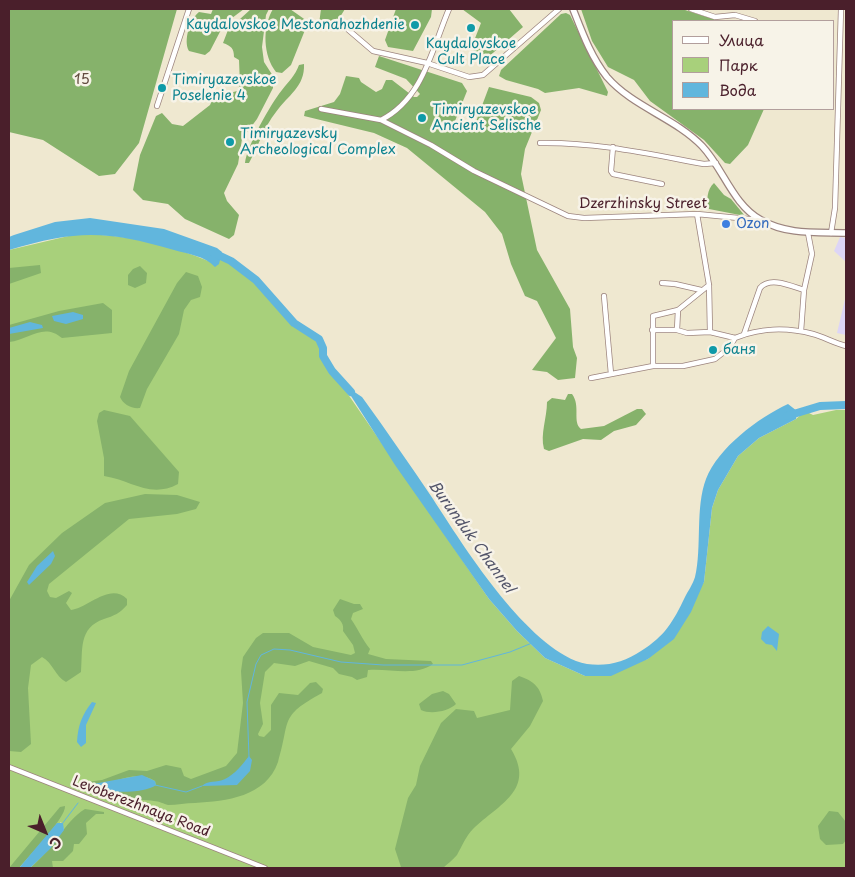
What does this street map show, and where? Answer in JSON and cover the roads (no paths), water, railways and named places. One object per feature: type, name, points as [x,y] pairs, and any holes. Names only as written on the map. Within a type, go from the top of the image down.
[{"type":"street","points":[[157,106],[188,9]]},
{"type":"street","points":[[381,120],[397,110],[412,96],[449,9]]},
{"type":"street","points":[[345,27],[373,51],[427,63],[469,77],[480,76],[559,9]]},
{"type":"street","points":[[573,9],[590,49],[608,77],[627,94],[694,138],[716,163],[734,193],[759,220]]},
{"type":"street","points":[[691,9],[715,17],[735,15],[752,20]]},
{"type":"street","points":[[831,233],[835,208],[841,9]]},
{"type":"street","points":[[835,24],[841,22]]},
{"type":"street","points":[[835,37],[840,38]]},
{"type":"street","name":"Dzerzhinsky Street","points":[[321,109],[381,120],[431,145],[474,171],[560,213],[577,218],[697,214],[759,220],[774,226],[808,233],[846,234]]},
{"type":"street","points":[[540,143],[568,143],[613,147],[704,164],[716,163]]},
{"type":"street","points":[[613,147],[611,171],[613,174],[662,184]]},
{"type":"street","points":[[697,214],[708,285],[710,332]]},
{"type":"street","points":[[801,332],[804,290],[812,254],[808,233]]},
{"type":"street","points":[[744,334],[760,288],[764,284],[770,281],[804,290]]},
{"type":"street","points":[[662,283],[700,290]]},
{"type":"street","points":[[653,366],[653,316],[678,310],[708,285]]},
{"type":"street","points":[[604,296],[612,374]]},
{"type":"street","points":[[677,330],[678,310]]},
{"type":"street","points":[[652,330],[677,330],[687,333],[710,332],[735,338]]},
{"type":"street","points":[[591,378],[653,366],[683,366],[715,359],[729,348],[735,338],[760,330],[814,334],[830,342],[846,346]]},
{"type":"street","name":"Levoberezhnaya Road","points":[[9,767],[265,868]]},
{"type":"water","points":[[90,218],[164,229],[217,248],[222,252],[219,264],[215,267],[206,260],[190,254],[150,243],[109,236],[73,236],[33,243],[9,250],[9,237],[14,235],[55,222]]},
{"type":"water","points":[[73,312],[83,315],[83,319],[66,324],[54,321],[52,316]]},
{"type":"water","points":[[30,322],[42,325],[43,328],[9,334],[9,328]]},
{"type":"water","points":[[344,385],[362,397],[478,566],[515,613],[556,650],[576,661],[593,665],[610,664],[626,659],[656,640],[668,628],[695,577],[701,502],[706,479],[712,467],[729,445],[764,417],[788,404],[797,411],[796,419],[759,438],[738,456],[718,490],[712,508],[704,582],[691,612],[674,639],[648,659],[611,676],[585,676],[545,658],[517,631],[489,599],[395,465]]},
{"type":"water","points":[[53,551],[55,556],[51,564],[29,585],[27,582],[37,566]]},
{"type":"water","points":[[768,626],[779,634],[777,651],[772,645],[766,644],[761,639],[762,632]]},
{"type":"water","points":[[92,702],[96,703],[86,725],[86,743],[81,747],[77,742],[78,730],[83,716]]},
{"type":"water","points":[[249,756],[252,760],[250,771],[237,785],[202,786],[229,777]]},
{"type":"water","points":[[142,775],[155,781],[156,785],[143,790],[124,792],[91,788],[93,784]]},
{"type":"water","points":[[57,823],[63,823],[64,830],[50,849],[30,868],[19,868]]},
{"type":"waterway","name":"Burunduk Channel","points":[[214,253],[231,261],[256,280],[294,323],[319,339],[323,348],[323,356],[332,371],[351,392]]},
{"type":"waterway","name":"Burunduk Channel","points":[[787,416],[820,406],[846,405]]},
{"type":"waterway","points":[[249,757],[247,702],[256,664],[261,655],[274,649],[290,650],[341,662],[383,665],[462,665],[510,652],[532,643]]},
{"type":"waterway","points":[[155,785],[186,792],[202,786]]},
{"type":"waterway","points":[[62,824],[78,803]]},
{"type":"place","name":"Kaydalovskoe Mestonahozhdenie","points":[[415,25]]},
{"type":"place","name":"Kaydalovskoe Cult Place","points":[[471,28]]},
{"type":"place","name":"Timiryazevskoe Poselenie 4","points":[[162,88]]},
{"type":"place","name":"Timiryazevskoe Ancient Selische","points":[[422,118]]},
{"type":"place","name":"Timiryazevsky Archeological Complex","points":[[230,142]]},
{"type":"place","name":"Ozon","points":[[726,224]]},
{"type":"place","name":"баня","points":[[713,350]]},
{"type":"park label","name":"15","points":[[82,80]]}]
